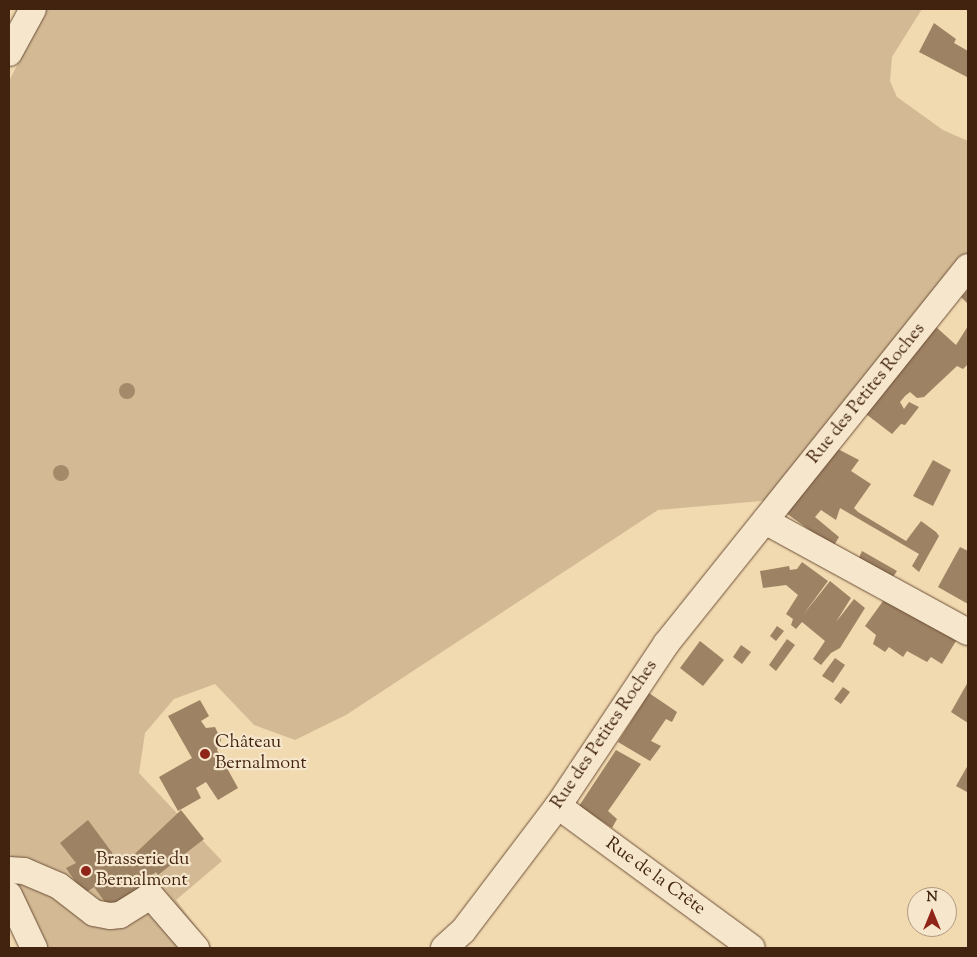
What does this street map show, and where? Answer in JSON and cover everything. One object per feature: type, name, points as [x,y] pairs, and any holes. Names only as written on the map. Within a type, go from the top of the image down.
[{"type":"street","points":[[9,54],[33,9]]},
{"type":"street","name":"Rue des Petites Roches","points":[[444,948],[463,931],[558,806],[666,644],[968,267]]},
{"type":"street","points":[[765,521],[968,632]]},
{"type":"street","name":"Rue de la Crête","points":[[558,806],[752,948]]},
{"type":"street","points":[[9,870],[24,871],[59,886],[94,913],[102,915],[120,914],[151,896],[196,948]]},
{"type":"street","points":[[9,895],[34,948]]},
{"type":"shaded area","points":[[46,9],[922,9],[892,57],[890,81],[897,97],[943,130],[968,141],[968,262],[774,500],[658,510],[346,715],[295,740],[254,725],[215,684],[174,699],[145,733],[139,773],[222,861],[176,900],[212,948],[38,948],[9,890],[9,81]]},
{"type":"building","points":[[934,23],[956,39],[954,43],[968,51],[967,77],[919,52]]},
{"type":"building","points":[[968,290],[968,304],[961,297]]},
{"type":"building","points":[[935,326],[956,345],[968,326],[968,364],[963,369],[957,366],[924,397],[917,398],[910,392],[905,396],[900,402],[904,409],[909,402],[919,407],[905,425],[901,424],[892,434],[862,411]]},
{"type":"building","points":[[834,447],[859,460],[851,471],[871,484],[854,508],[858,512],[906,541],[921,521],[939,536],[919,572],[912,566],[919,554],[840,508],[836,520],[821,510],[815,517],[839,537],[833,547],[786,513]]},
{"type":"building","points":[[933,460],[951,470],[933,506],[913,496]]},
{"type":"building","points":[[960,547],[968,551],[968,604],[938,587]]},
{"type":"building","points":[[862,551],[897,571],[891,580],[857,562]]},
{"type":"building","points":[[802,562],[828,581],[803,615],[830,581],[851,598],[836,622],[854,599],[865,608],[840,648],[831,653],[821,665],[813,659],[825,641],[802,622],[796,629],[791,625],[793,619],[786,614],[798,595],[786,585],[763,588],[760,571],[789,566],[790,570],[797,569]]},
{"type":"building","points":[[886,597],[930,626],[933,624],[959,636],[942,664],[931,657],[927,662],[907,651],[903,657],[889,647],[885,652],[873,644],[876,635],[865,626]]},
{"type":"building","points":[[777,626],[784,631],[776,641],[770,636]]},
{"type":"building","points":[[787,639],[795,645],[776,671],[769,665]]},
{"type":"building","points":[[700,641],[724,660],[703,686],[680,668]]},
{"type":"building","points":[[741,645],[751,652],[742,664],[733,657]]},
{"type":"building","points":[[835,658],[845,665],[833,683],[822,676]]},
{"type":"building","points":[[968,682],[968,723],[951,712]]},
{"type":"building","points":[[843,687],[850,692],[841,704],[834,699]]},
{"type":"building","points":[[649,693],[677,712],[672,722],[666,719],[651,741],[661,746],[650,761],[618,742]]},
{"type":"building","name":"Château Bernalmont","points":[[200,700],[209,716],[201,721],[206,728],[215,727],[221,740],[217,750],[238,788],[218,800],[206,782],[196,788],[201,798],[178,811],[159,777],[192,758],[168,716]]},
{"type":"building","points":[[616,750],[641,764],[608,811],[617,819],[612,828],[579,806]]},
{"type":"building","points":[[968,765],[968,790],[967,792],[956,786]]},
{"type":"building","points":[[181,810],[204,839],[158,875],[156,872],[138,885],[139,888],[110,909],[94,887],[84,894],[66,868],[76,863],[60,843],[88,820],[122,866]]},
{"type":"place","name":"Château Bernalmont","points":[[205,754]]},
{"type":"place","name":"Brasserie du Bernalmont","points":[[86,871]]}]
